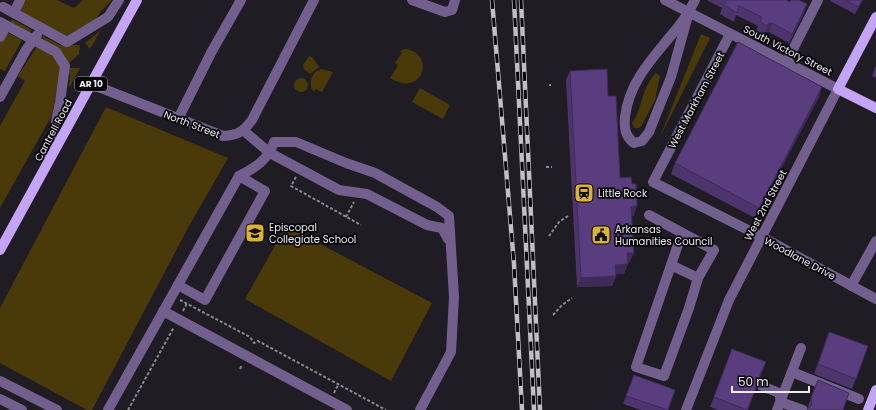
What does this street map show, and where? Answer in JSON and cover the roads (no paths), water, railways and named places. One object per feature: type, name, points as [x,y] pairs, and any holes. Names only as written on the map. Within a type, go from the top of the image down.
[{"type":"main road","name":"Cantrell Road","points":[[0,250],[137,0]]},
{"type":"main road","name":"West 2nd Street","points":[[838,89],[876,17]]},
{"type":"main road","name":"South Victory Street","points":[[838,89],[876,108]]},
{"type":"main road","points":[[868,410],[876,390]]},
{"type":"street","points":[[14,13],[20,0]]},
{"type":"street","points":[[4,7],[41,29],[67,42],[108,18],[119,0]]},
{"type":"street","points":[[178,119],[212,52],[241,0]]},
{"type":"street","points":[[314,0],[252,120],[244,131],[270,153],[339,190],[367,194],[427,225],[442,228],[450,242]]},
{"type":"street","points":[[412,0],[445,12],[452,10],[455,0]]},
{"type":"street","name":"South Victory Street","points":[[665,0],[838,89]]},
{"type":"street","points":[[689,12],[651,59],[635,82],[626,106],[624,126],[627,138],[634,143],[642,140],[649,132],[671,77],[689,12],[695,0]]},
{"type":"street","points":[[786,63],[816,1]]},
{"type":"street","points":[[0,36],[3,24],[56,52],[65,66],[60,102],[46,168]]},
{"type":"street","points":[[0,97],[26,50],[41,29]]},
{"type":"street","name":"West Markham Street","points":[[661,167],[730,34]]},
{"type":"street","name":"North Street","points":[[91,84],[223,136],[237,135],[244,131]]},
{"type":"street","name":"West 2nd Street","points":[[686,410],[729,300],[838,89]]},
{"type":"street","points":[[108,410],[239,176],[257,166],[270,153],[274,142],[296,142],[346,163],[375,173],[436,207],[449,216],[454,297],[451,352],[420,410]]},
{"type":"street","name":"Woodlane Drive","points":[[661,167],[653,182],[762,237],[876,299]]},
{"type":"street","points":[[178,285],[205,300],[265,190],[239,176]]},
{"type":"street","points":[[649,215],[714,250],[698,278],[689,308],[664,376],[636,367],[682,233]]},
{"type":"street","points":[[851,286],[876,241]]},
{"type":"street","points":[[671,265],[698,278]]},
{"type":"street","points":[[163,311],[347,410]]},
{"type":"street","points":[[779,406],[801,348]]},
{"type":"street","points":[[792,372],[859,399]]},
{"type":"street","points":[[0,381],[57,410]]},
{"type":"street","points":[[762,386],[779,393],[779,406]]},
{"type":"street","points":[[0,398],[13,407],[22,410]]},
{"type":"street","points":[[779,406],[802,410]]},
{"type":"railway","points":[[492,0],[514,264],[522,410]]},
{"type":"railway","points":[[514,0],[534,410]]},
{"type":"railway","points":[[521,0],[540,410]]},
{"type":"place","name":"Little Rock","points":[[584,193]]},
{"type":"place","name":"Episcopal Collegiate School","points":[[255,233]]},
{"type":"place","name":"Arkansas Humanities Council","points":[[601,235]]}]
